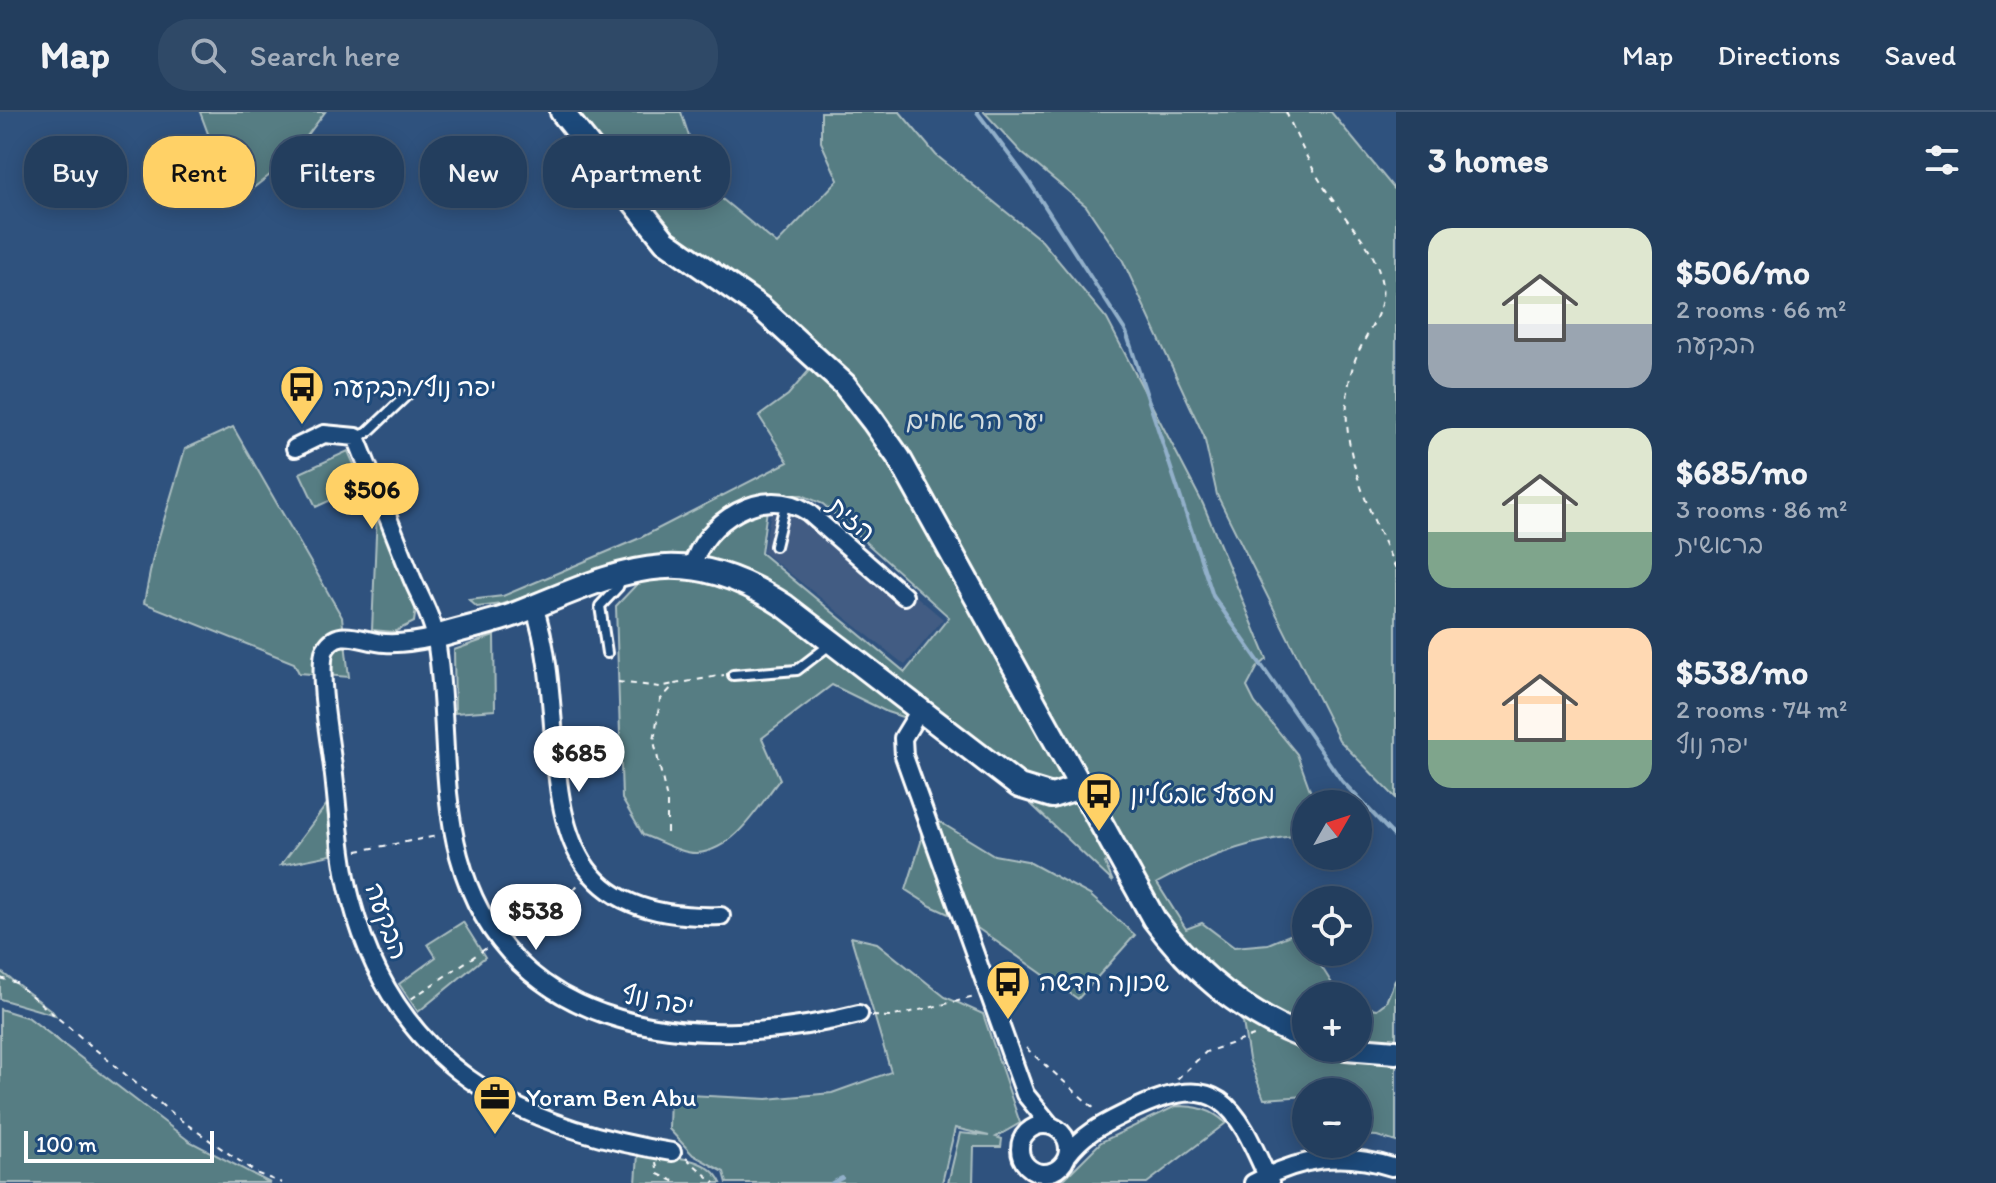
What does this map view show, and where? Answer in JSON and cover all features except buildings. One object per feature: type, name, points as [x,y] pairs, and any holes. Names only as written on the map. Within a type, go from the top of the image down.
[{"type":"main road","points":[[562,112],[665,241],[761,308],[844,384],[899,458],[1139,897],[1185,957],[1238,1002],[1292,1031]]},
{"type":"main road","points":[[436,637],[534,606],[623,573],[660,566],[692,567],[734,578],[759,590],[1028,791],[1052,796],[1080,787]]},
{"type":"main road","points":[[1372,1050],[1396,1052]]},
{"type":"street","points":[[295,448],[324,434],[356,437]]},
{"type":"street","name":"יפה נוף","points":[[356,437],[436,637],[454,833],[468,885],[501,943],[545,985],[575,1004],[648,1025],[693,1032],[753,1032],[815,1025],[859,1014]]},
{"type":"street","name":"הזית","points":[[692,567],[702,541],[723,519],[755,506],[785,505],[807,511],[904,596]]},
{"type":"street","points":[[534,606],[547,663],[558,795],[571,839],[592,874],[617,897],[645,911],[679,918],[721,916]]},
{"type":"street","name":"הבקעה","points":[[436,637],[392,643],[346,635],[334,638],[326,646],[323,659],[342,854],[365,943],[400,1007],[441,1057],[502,1102],[568,1130],[666,1151]]},
{"type":"street","points":[[920,710],[903,738],[903,753],[1025,1094],[1067,1142],[1067,1156]]},
{"type":"street","points":[[1023,1160],[1040,1178],[1060,1168],[1067,1156],[1102,1124],[1174,1092],[1204,1093],[1216,1098],[1236,1116],[1264,1181],[1295,1163],[1323,1157],[1351,1157],[1392,1167]]},
{"type":"street","points":[[1023,1183],[1025,1094]]},
{"type":"street","points":[[1023,1138],[1033,1128],[1102,1124]]},
{"type":"lane","points":[[356,437],[367,433],[407,395]]},
{"type":"lane","points":[[775,546],[785,505]]},
{"type":"lane","points":[[607,653],[600,606],[618,587],[623,573]]},
{"type":"lane","points":[[733,675],[797,670],[832,642]]},
{"type":"path","points":[[1286,112],[1310,165],[1378,260],[1383,291],[1378,313],[1354,363],[1347,390],[1348,451],[1396,569]]},
{"type":"path","points":[[618,682],[660,687],[701,677],[733,675]]},
{"type":"path","points":[[667,833],[667,800],[654,741],[660,700],[675,684]]},
{"type":"path","points":[[342,854],[454,833]]},
{"type":"path","points":[[400,1007],[501,943],[592,874]]},
{"type":"path","points":[[0,978],[16,983],[175,1116],[258,1174],[282,1183]]},
{"type":"path","points":[[859,1014],[890,1017],[988,993]]},
{"type":"path","points":[[1174,1081],[1206,1052],[1250,1036],[1264,1035]]},
{"type":"path","points":[[1005,1040],[1023,1046],[1037,1057],[1102,1124]]},
{"type":"path","points":[[678,1183],[656,1171],[666,1151],[680,1153],[715,1183]]},
{"type":"shaded area","points":[[774,498],[807,504],[943,619],[905,665],[763,552]]},
{"type":"green space","points":[[200,112],[325,112],[307,136],[271,136],[271,174],[255,187],[255,136],[209,136]]},
{"type":"green space","name":"יער הר אחים","points":[[574,112],[681,112],[689,136],[593,136]]},
{"type":"green space","name":"יער הר אחים","points":[[821,112],[900,112],[936,155],[1042,241],[1107,319],[1203,504],[1267,659],[1257,668],[1247,687],[1255,703],[1297,754],[1310,790],[1292,790],[1292,836],[1228,851],[1157,883],[1186,929],[1202,923],[1234,947],[1268,944],[1292,934],[1292,966],[1321,966],[1331,982],[1292,982],[1292,1062],[1372,1062],[1372,1008],[1377,1009],[1386,1002],[1396,978],[1396,1142],[1372,1136],[1372,1078],[1292,1078],[1292,1097],[1264,1099],[1249,1059],[1243,1022],[1205,986],[1195,983],[1175,965],[1122,888],[1111,858],[1105,863],[1113,882],[994,769],[930,726],[887,712],[832,685],[762,738],[780,779],[745,825],[723,844],[711,850],[691,853],[643,835],[622,799],[616,606],[638,583],[634,560],[503,604],[477,607],[469,600],[503,596],[640,538],[788,462],[759,416],[788,395],[825,352],[658,219],[649,208],[730,208],[730,205],[777,244],[838,180],[821,142]],"holes":[[[769,495],[802,495],[823,504],[949,617],[905,672],[761,553]]]},
{"type":"green space","points":[[984,112],[1331,112],[1396,191],[1396,798],[1339,740],[1217,495],[1204,436],[1123,261],[1086,206],[1022,153]]},
{"type":"green space","points":[[233,427],[342,617],[349,677],[299,673],[294,663],[144,603],[153,557],[185,449]]},
{"type":"green space","points":[[348,451],[363,485],[316,507],[300,473]]},
{"type":"green space","points":[[377,512],[416,608],[414,622],[394,632],[372,630]]},
{"type":"green space","points":[[494,636],[495,710],[455,713],[454,650]]},
{"type":"green space","points":[[327,804],[331,855],[281,865]]},
{"type":"green space","points":[[922,811],[994,855],[1027,861],[1090,895],[1135,935],[1078,999],[973,925],[931,906],[906,890],[921,842]]},
{"type":"green space","points":[[463,922],[485,957],[418,1012],[399,984],[436,957],[428,944]]},
{"type":"green space","points":[[851,937],[877,943],[945,997],[983,1014],[1020,1123],[996,1137],[1002,1139],[1001,1147],[974,1147],[973,1183],[948,1183],[960,1133],[989,1136],[955,1128],[942,1183],[727,1183],[724,1172],[693,1155],[669,1129],[670,1094],[767,1099],[832,1093],[891,1072]]},
{"type":"green space","points":[[0,971],[52,1011],[55,1015],[0,999]]},
{"type":"green space","points":[[0,1009],[29,1018],[189,1141],[270,1183],[0,1183]]},
{"type":"green space","points":[[1176,1106],[1203,1109],[1226,1123],[1147,1183],[1060,1183],[1101,1142]]},
{"type":"green space","points":[[638,1154],[696,1162],[715,1174],[721,1183],[636,1183]]},
{"type":"waterway","points":[[977,112],[1028,180],[1126,332],[1213,596],[1342,781],[1396,838]]},
{"type":"waterway","points":[[832,1183],[842,1178]]},
{"type":"place","name":"יפה נוף/הבקעה","points":[[302,426]]},
{"type":"place","name":"מסעף אבטליון","points":[[1099,833]]},
{"type":"place","name":"שכונה חדשה","points":[[1008,1021]]},
{"type":"place","name":"Yoram Ben Abu","points":[[495,1136]]}]
